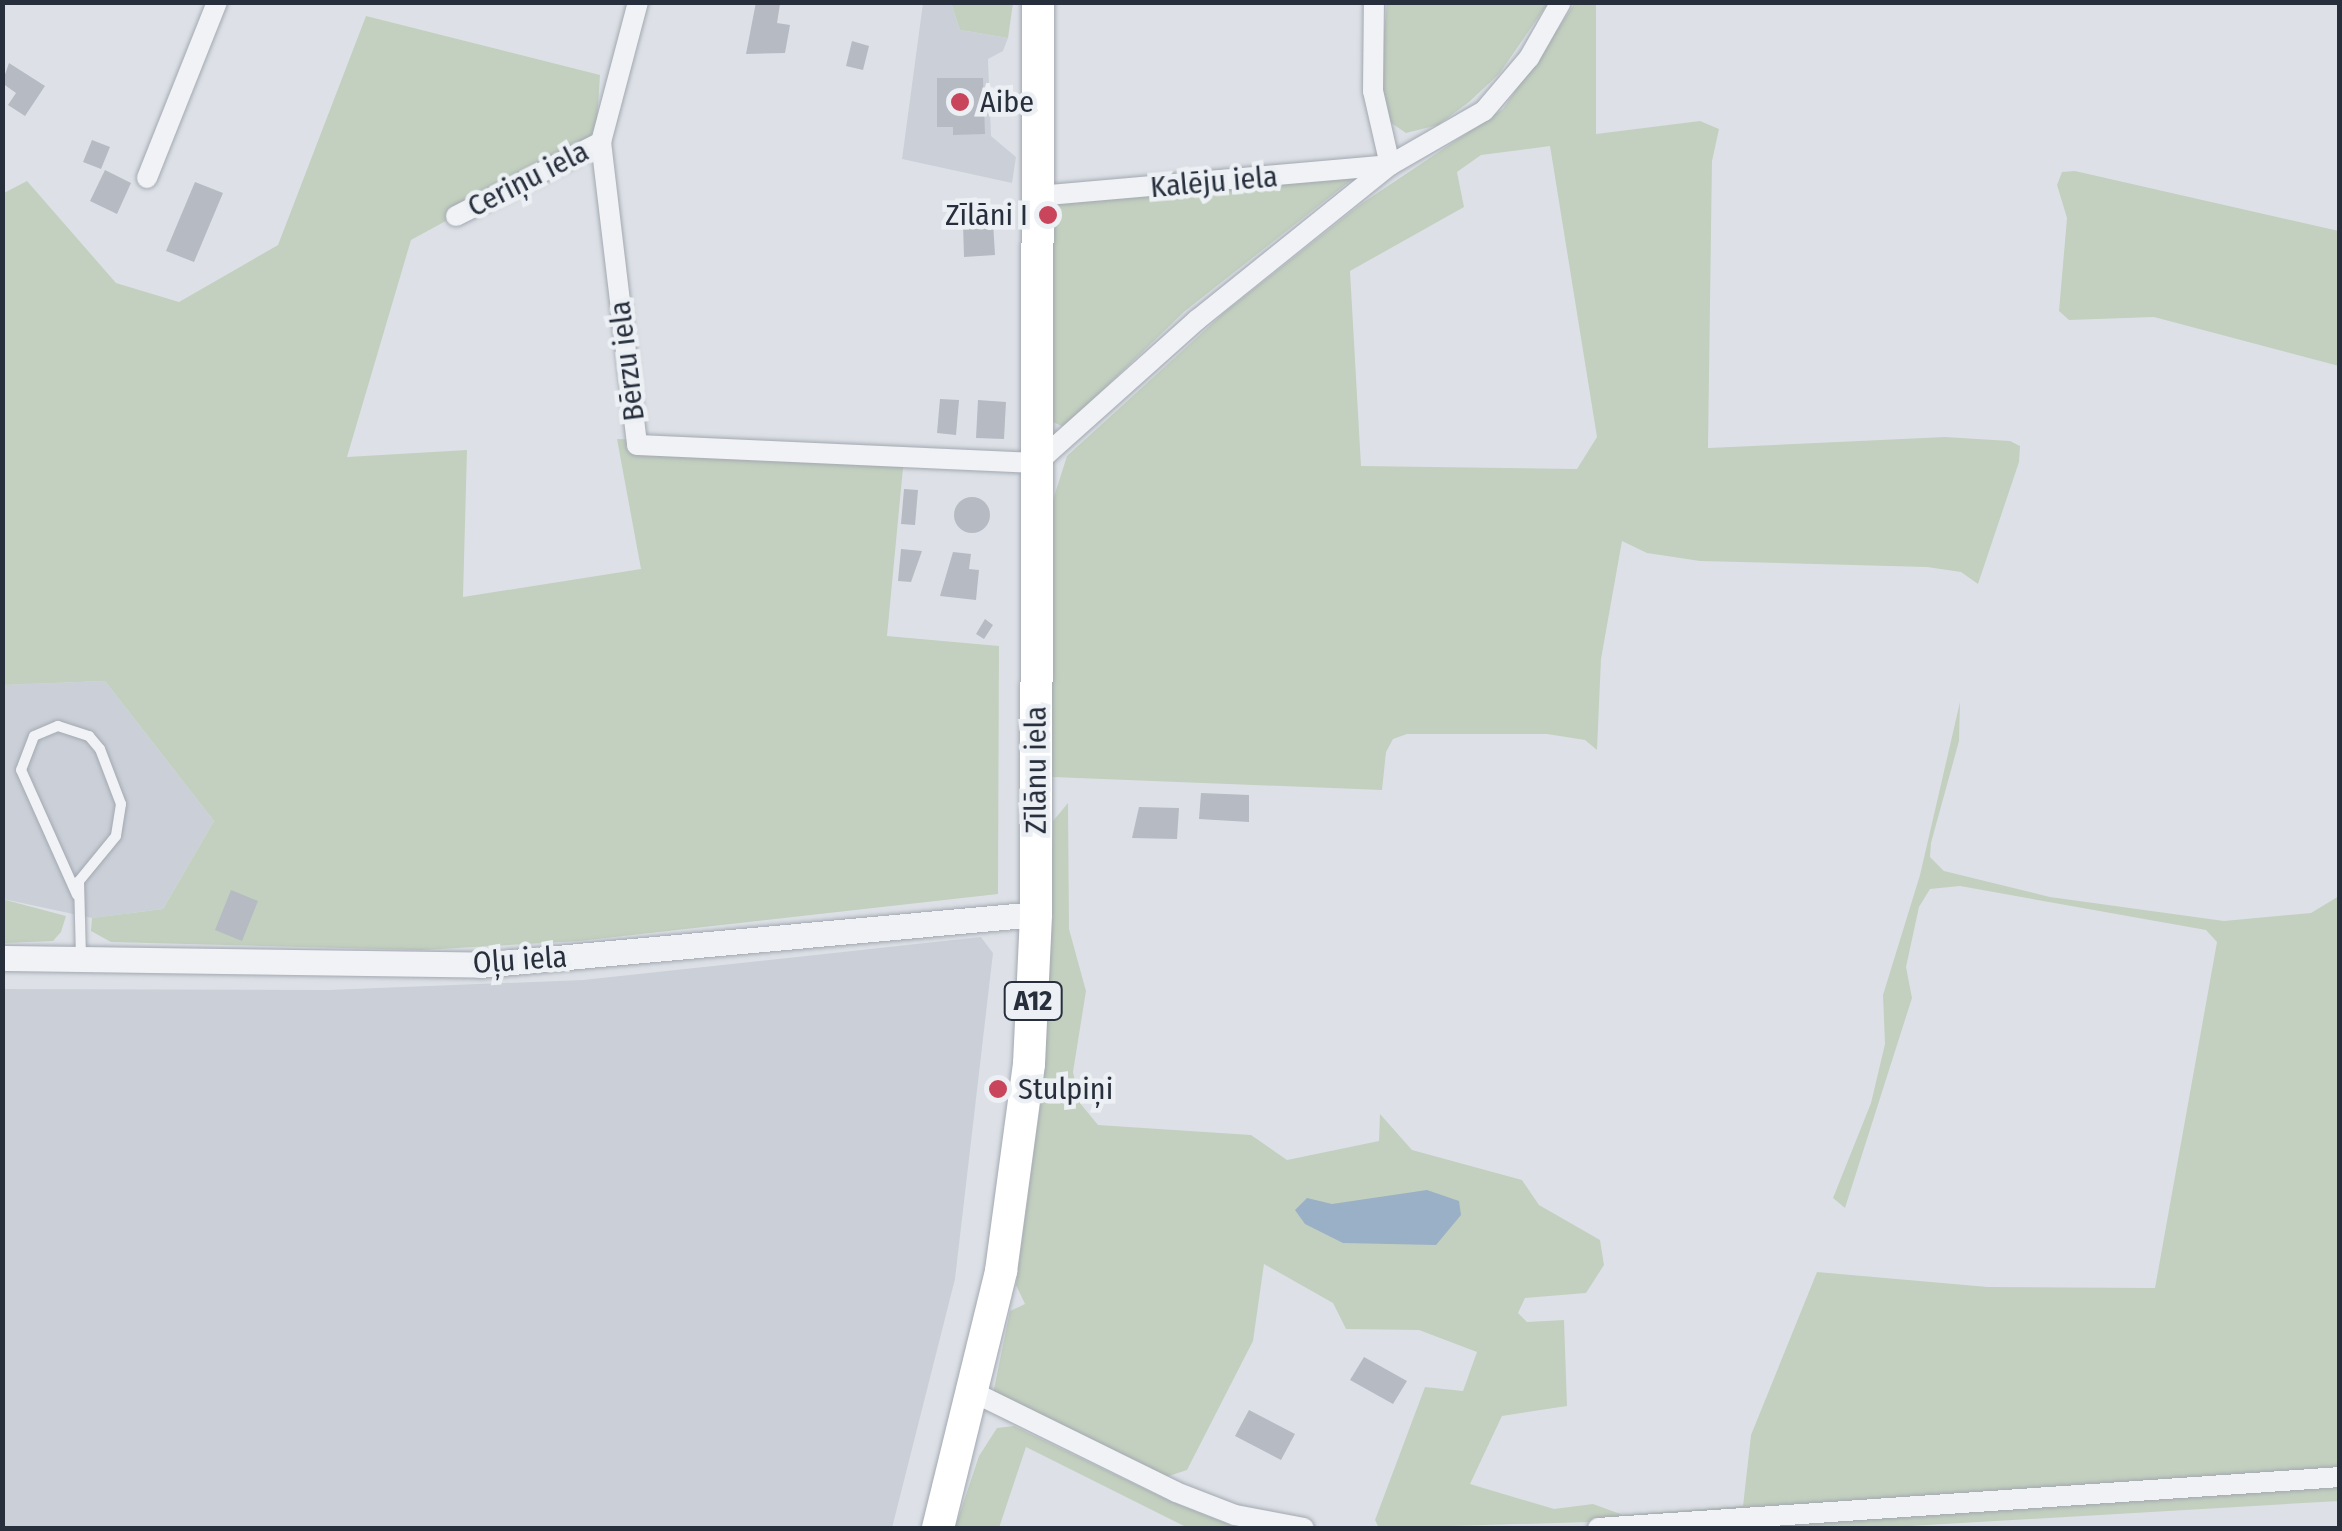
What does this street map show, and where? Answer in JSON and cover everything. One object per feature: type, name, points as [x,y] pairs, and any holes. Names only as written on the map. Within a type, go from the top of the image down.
[{"type":"highway","name":"Zīlānu iela","points":[[938,1528],[973,1392],[1015,1186],[1036,914],[1038,2]]},
{"type":"street","points":[[147,178],[218,2]]},
{"type":"street","name":"Bērzu iela","points":[[638,2],[600,142],[636,446],[1036,463]]},
{"type":"street","points":[[1374,2],[1373,91],[1390,165]]},
{"type":"street","points":[[1036,463],[1208,311],[1390,165],[1484,111],[1529,58],[1561,2]]},
{"type":"street","name":"Ceriņu iela","points":[[456,216],[600,142]]},
{"type":"street","name":"Kalēju iela","points":[[1037,196],[1390,165]]},
{"type":"street","name":"Oļu iela","points":[[2,958],[480,965],[1036,914]]},
{"type":"street","points":[[973,1392],[1176,1492],[1235,1515],[1304,1528]]},
{"type":"street","points":[[1598,1528],[2340,1477]]},
{"type":"lane","points":[[77,895],[85,867],[116,836],[121,804],[100,749],[89,736],[58,726],[34,736],[21,770],[77,895],[82,959]]},
{"type":"shaded area","points":[[923,3],[951,3],[960,30],[1008,38],[1003,51],[988,59],[991,136],[1016,157],[1012,183],[902,159]]},
{"type":"shaded area","points":[[105,681],[214,821],[163,909],[92,918],[3,899],[2,685]]},
{"type":"shaded area","points":[[981,937],[993,953],[955,1279],[892,1528],[3,1528],[3,989],[328,990],[583,980]]},
{"type":"green space","points":[[951,3],[1013,3],[1008,38],[960,30]]},
{"type":"green space","points":[[1387,3],[1548,3],[1499,74],[1469,102],[1438,125],[1406,133],[1387,120],[1378,94]]},
{"type":"green space","points":[[1575,3],[1596,3],[1596,134],[1700,121],[1719,129],[1712,161],[1708,448],[1945,437],[2010,441],[2020,446],[2019,462],[1978,584],[1961,572],[1927,567],[1700,561],[1647,553],[1622,541],[1601,659],[1597,750],[1585,740],[1547,734],[1407,734],[1393,739],[1386,752],[1382,790],[1052,777],[1051,506],[1067,456],[1226,311],[1361,204],[1503,109]],"holes":[[[1550,146],[1597,437],[1577,469],[1361,466],[1350,271],[1464,207],[1457,172],[1481,155]]]},
{"type":"green space","points":[[366,16],[600,75],[596,139],[411,240],[347,457],[467,450],[463,597],[641,569],[617,439],[905,447],[887,636],[999,646],[998,894],[579,941],[422,950],[111,942],[91,931],[92,918],[163,909],[214,821],[105,681],[3,685],[2,194],[27,181],[116,283],[179,302],[278,245]]},
{"type":"green space","points":[[2075,171],[2339,231],[2339,366],[2154,317],[2069,320],[2059,311],[2067,218],[2057,185],[2062,172]]},
{"type":"green space","points":[[1355,177],[1185,311],[1064,427],[1053,422],[1050,207],[1055,202]]},
{"type":"green space","points":[[1960,702],[1959,741],[1931,843],[1930,857],[1944,871],[2050,897],[2224,921],[2311,913],[2339,896],[2339,1472],[1626,1521],[1379,1528],[1375,1520],[1425,1387],[1463,1391],[1477,1352],[1419,1330],[1346,1329],[1333,1303],[1264,1264],[1253,1341],[1187,1470],[1163,1478],[993,1394],[1010,1311],[1025,1304],[1016,1285],[1045,1069],[1053,821],[1068,803],[1069,929],[1086,991],[1073,1072],[1080,1103],[1098,1125],[1251,1135],[1287,1160],[1379,1141],[1380,1114],[1412,1150],[1522,1180],[1539,1205],[1600,1240],[1604,1265],[1586,1293],[1525,1298],[1518,1313],[1527,1322],[1564,1320],[1567,1406],[1502,1416],[1470,1484],[1554,1509],[1593,1504],[1623,1515],[1743,1506],[1751,1435],[1817,1272],[1988,1287],[2155,1288],[2217,942],[2206,930],[1960,886],[1930,889],[1919,907],[1906,967],[1912,998],[1845,1208],[1833,1198],[1871,1103],[1885,1044],[1883,995],[1920,875]]},
{"type":"green space","points":[[2,899],[66,916],[61,932],[53,941],[3,943]]},
{"type":"green space","points":[[1014,1426],[1170,1501],[1238,1528],[1188,1528],[1026,1447],[999,1528],[955,1528],[979,1456],[997,1428]]},
{"type":"green space","points":[[2339,1487],[2339,1501],[1876,1528],[1715,1528]]},
{"type":"water","points":[[1427,1190],[1459,1201],[1461,1215],[1436,1245],[1343,1243],[1305,1224],[1295,1210],[1307,1198],[1332,1204]]},
{"type":"building","points":[[756,2],[780,4],[777,23],[790,25],[785,53],[746,54]]},
{"type":"building","points":[[852,41],[869,46],[863,70],[846,66]]},
{"type":"building","points":[[9,63],[45,86],[25,116],[8,105],[16,93],[2,83]]},
{"type":"building","name":"Aibe","points":[[937,78],[983,78],[985,134],[953,135],[953,127],[937,127]]},
{"type":"building","points":[[92,140],[110,147],[101,169],[83,162]]},
{"type":"building","points":[[105,170],[131,183],[117,214],[90,201]]},
{"type":"building","points":[[195,182],[223,193],[194,262],[166,251]]},
{"type":"building","points":[[992,205],[995,255],[964,257],[963,224],[971,224],[970,206]]},
{"type":"building","points":[[940,399],[959,400],[956,435],[937,433]]},
{"type":"building","points":[[978,400],[1006,402],[1004,439],[976,438]]},
{"type":"building","points":[[904,489],[918,490],[915,525],[901,524]]},
{"type":"building","points":[[972,497],[984,503],[990,515],[984,527],[972,533],[960,527],[954,515],[960,503]]},
{"type":"building","points":[[901,549],[922,551],[911,582],[898,581]]},
{"type":"building","points":[[953,552],[971,554],[969,569],[979,570],[976,600],[940,596]]},
{"type":"building","points":[[985,619],[993,625],[984,639],[976,634]]},
{"type":"building","points":[[1201,793],[1249,795],[1249,822],[1199,819]]},
{"type":"building","points":[[1139,807],[1179,808],[1177,839],[1132,838]]},
{"type":"building","points":[[231,890],[258,901],[242,941],[215,930]]},
{"type":"building","points":[[1364,1357],[1407,1381],[1393,1404],[1350,1380]]},
{"type":"building","points":[[1249,1410],[1295,1434],[1281,1460],[1235,1436]]},
{"type":"place","name":"Aibe","points":[[960,102]]},
{"type":"place","name":"Zīlāni I","points":[[1048,215]]},
{"type":"place","name":"Stulpiņi","points":[[998,1089]]}]
